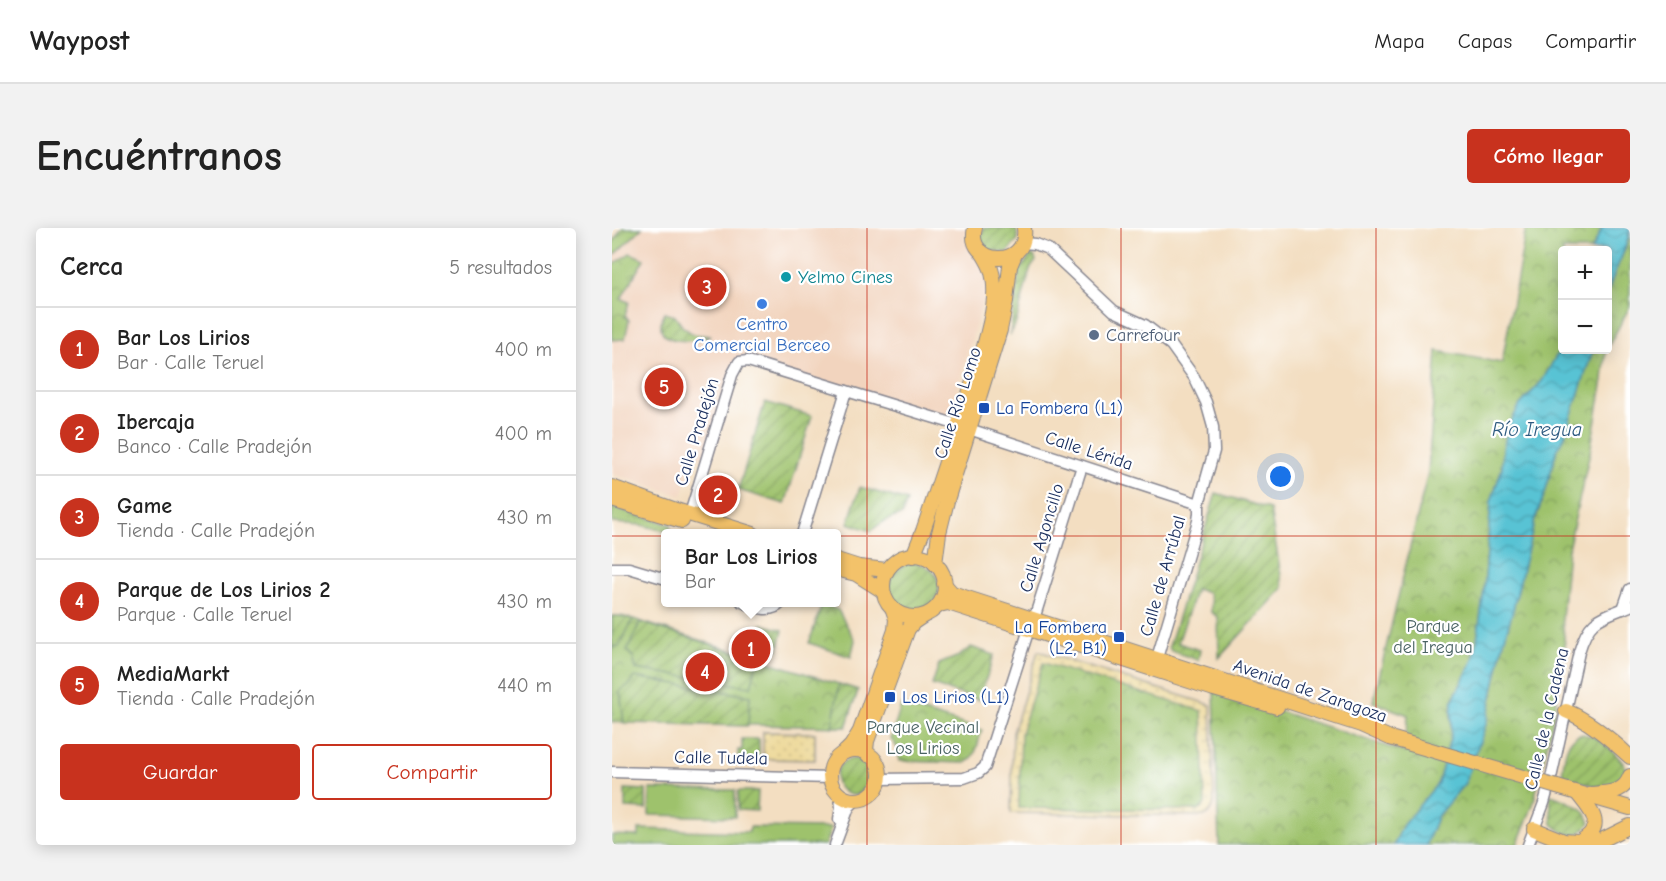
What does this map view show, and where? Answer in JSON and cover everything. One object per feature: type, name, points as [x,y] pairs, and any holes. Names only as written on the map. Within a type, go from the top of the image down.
[{"type":"main road","name":"Calle Río Lomo","points":[[975,228],[976,246],[990,266],[993,276],[994,299],[981,358],[978,384]]},
{"type":"main road","name":"Calle Río Lomo","points":[[935,564],[939,533],[964,427],[970,405],[1000,330],[1010,266],[1019,249],[1024,228]]},
{"type":"main road","points":[[982,252],[994,258],[1008,257],[1019,249]]},
{"type":"main road","name":"Calle Río Lomo","points":[[913,556],[964,427]]},
{"type":"main road","points":[[612,487],[737,529]]},
{"type":"main road","points":[[612,500],[707,529]]},
{"type":"main road","points":[[893,610],[896,619],[895,630],[860,731],[851,746],[833,762],[830,770],[831,785],[840,796],[845,798],[863,799],[874,791],[879,778],[877,765],[866,750],[867,741],[908,629],[914,622],[934,609],[942,598],[944,584],[940,570],[935,564],[928,559],[913,556],[903,557],[894,562],[887,570],[883,580],[883,591],[893,610],[901,615],[920,617],[934,609]]},
{"type":"main road","points":[[841,561],[858,567],[887,570]]},
{"type":"main road","points":[[841,569],[856,574],[883,591]]},
{"type":"main road","name":"Avenida de Zaragoza","points":[[944,584],[952,593],[1214,690],[1390,738]]},
{"type":"main road","name":"Avenida de Zaragoza","points":[[934,609],[948,603],[1157,658],[1361,725],[1390,738]]},
{"type":"main road","points":[[1566,711],[1586,723],[1630,757]]},
{"type":"main road","points":[[1390,738],[1630,808]]},
{"type":"main road","points":[[845,752],[857,750],[868,754]]},
{"type":"main road","points":[[1581,794],[1618,791],[1627,784],[1630,776]]},
{"type":"main road","points":[[1579,842],[1589,835],[1594,828],[1595,821],[1581,794]]},
{"type":"main road","points":[[1534,829],[1559,840],[1594,843],[1630,826]]},
{"type":"street","name":"Calle de Arrúbal","points":[[1019,249],[1035,244],[1048,249],[1114,311],[1145,326],[1171,345],[1194,377],[1206,402],[1213,427],[1214,451],[1198,504],[1198,521],[1157,658]]},
{"type":"street","name":"Calle Lérida","points":[[739,362],[748,361],[846,390],[1198,504]]},
{"type":"street","name":"Calle Pradejón","points":[[690,514],[732,375],[739,362]]},
{"type":"street","points":[[804,529],[846,390]]},
{"type":"street","name":"Calle Agoncillo","points":[[879,778],[964,778],[978,773],[985,767],[1082,466]]},
{"type":"street","points":[[612,568],[629,568],[661,578]]},
{"type":"street","points":[[1627,607],[1630,589]]},
{"type":"street","points":[[757,607],[765,609],[777,607]]},
{"type":"street","name":"Calle de la Cadena","points":[[1528,845],[1551,778],[1579,652],[1585,635],[1601,618],[1627,607]]},
{"type":"street","name":"Calle Tudela","points":[[612,772],[830,778]]},
{"type":"street","points":[[838,831],[840,796]]},
{"type":"street","points":[[833,845],[849,807],[856,800]]},
{"type":"shaded area","name":"Centro Comercial Berceo","points":[[621,228],[968,228],[965,239],[987,275],[987,287],[954,400],[961,403],[957,415],[938,419],[739,362],[706,459],[695,456],[695,452],[682,496],[612,474],[612,244]]},
{"type":"green space","points":[[622,228],[642,228],[612,257],[612,244]]},
{"type":"green space","points":[[983,228],[1016,228],[1018,239],[1007,253],[985,249],[981,238]]},
{"type":"green space","name":"Parque del Iregua","points":[[1526,228],[1602,228],[1594,246],[1558,246],[1558,353],[1542,381],[1520,405],[1509,425],[1503,449],[1502,468],[1491,502],[1484,591],[1476,647],[1473,660],[1454,697],[1451,709],[1451,736],[1438,783],[1403,825],[1394,845],[1219,845],[1214,690],[1404,752],[1408,715],[1373,702],[1428,472],[1437,351],[1502,363]]},
{"type":"green space","points":[[1630,229],[1630,306],[1612,340],[1612,278],[1625,250]]},
{"type":"green space","points":[[630,253],[644,259],[621,299],[629,302],[625,316],[629,320],[625,339],[612,340],[612,266]]},
{"type":"green space","points":[[1031,254],[1036,261],[1030,269],[1016,323],[1010,335],[1019,271]]},
{"type":"green space","points":[[664,313],[675,316],[682,326],[693,334],[710,336],[690,341],[668,337],[661,328]]},
{"type":"green space","name":"Parque del Iregua","points":[[1592,354],[1606,354],[1590,452],[1568,549],[1562,618],[1565,646],[1552,724],[1533,805],[1517,845],[1426,845],[1438,815],[1465,783],[1486,724],[1533,526],[1557,449],[1564,438]]},
{"type":"green space","points":[[765,402],[812,416],[785,504],[738,490]]},
{"type":"green space","points":[[860,487],[907,501],[902,515],[885,521],[871,531],[848,523]]},
{"type":"green space","points":[[1216,493],[1270,509],[1283,588],[1219,658],[1218,617],[1211,612],[1208,593],[1196,589],[1178,643],[1200,650],[1198,660],[1171,651],[1169,647]]},
{"type":"green space","points":[[612,507],[671,525],[670,529],[661,530],[641,525],[612,523]]},
{"type":"green space","points":[[914,563],[932,570],[939,588],[932,606],[914,613],[896,606],[889,588],[896,570]]},
{"type":"green space","points":[[821,607],[838,610],[855,640],[851,657],[809,643]]},
{"type":"green space","points":[[612,616],[633,619],[858,690],[846,727],[612,722]]},
{"type":"green space","points":[[612,616],[633,619],[619,647],[612,647]]},
{"type":"green space","points":[[640,622],[758,659],[751,687],[636,669],[633,657],[627,651]]},
{"type":"green space","points":[[762,624],[783,630],[778,650],[757,643]]},
{"type":"green space","points":[[971,647],[994,655],[979,700],[932,685],[939,664],[959,656]]},
{"type":"green space","points":[[1043,663],[1202,711],[1205,803],[1203,807],[1198,810],[1019,808],[1021,733]]},
{"type":"green space","points":[[634,677],[750,696],[748,726],[624,723],[620,691],[633,682]]},
{"type":"green space","points":[[839,684],[858,690],[846,727],[832,727]]},
{"type":"green space","name":"Parque Vecinal Los Lirios","points":[[901,705],[982,730],[976,749],[969,761],[965,763],[900,761],[897,747],[891,739]]},
{"type":"green space","points":[[1580,734],[1599,740],[1624,764],[1624,776],[1617,786],[1599,787],[1562,776],[1568,746]]},
{"type":"green space","points":[[742,739],[759,739],[759,759],[738,759],[738,750],[742,750]]},
{"type":"green space","points":[[854,759],[867,764],[872,777],[867,790],[854,795],[841,790],[836,777],[841,764]]},
{"type":"green space","points":[[625,789],[646,790],[646,809],[625,808]]},
{"type":"green space","points":[[650,789],[735,790],[735,817],[649,815]]},
{"type":"green space","points":[[738,791],[758,791],[757,811],[738,810]]},
{"type":"green space","points":[[1550,795],[1581,808],[1590,823],[1586,828],[1572,835],[1557,829],[1552,824]]},
{"type":"green space","points":[[750,827],[831,828],[825,845],[612,845],[612,835],[639,836],[639,829],[749,832]]},
{"type":"sand","points":[[1038,651],[1211,705],[1214,803],[1212,809],[1204,816],[1011,813],[1013,733]]},
{"type":"sand","points":[[763,732],[815,733],[815,760],[763,759]]},
{"type":"water","points":[[1602,228],[1630,228],[1612,281],[1612,246],[1594,246]]},
{"type":"water","name":"Río Iregua","points":[[1558,353],[1592,354],[1564,438],[1557,449],[1535,519],[1486,724],[1465,783],[1438,815],[1426,845],[1394,845],[1403,825],[1438,783],[1451,736],[1452,702],[1473,660],[1476,647],[1484,591],[1491,502],[1502,468],[1503,449],[1509,425],[1520,405],[1542,381]]},
{"type":"place","name":"Yelmo Cines","points":[[786,277]]},
{"type":"place","name":"Game","points":[[707,287]]},
{"type":"place","name":"Centro Comercial Berceo","points":[[762,304]]},
{"type":"place","name":"Carrefour","points":[[1094,335]]},
{"type":"place","name":"MediaMarkt","points":[[664,387]]},
{"type":"place","name":"La Fombera (L1)","points":[[984,408]]},
{"type":"place","name":"Ibercaja","points":[[718,495]]},
{"type":"place","name":"La Fombera (L2, B1)","points":[[1119,637]]},
{"type":"place","name":"Bar Los Lirios","points":[[751,649]]},
{"type":"place","name":"Parque de Los Lirios 2","points":[[705,672]]},
{"type":"place","name":"Los Lirios (L1)","points":[[890,697]]}]
